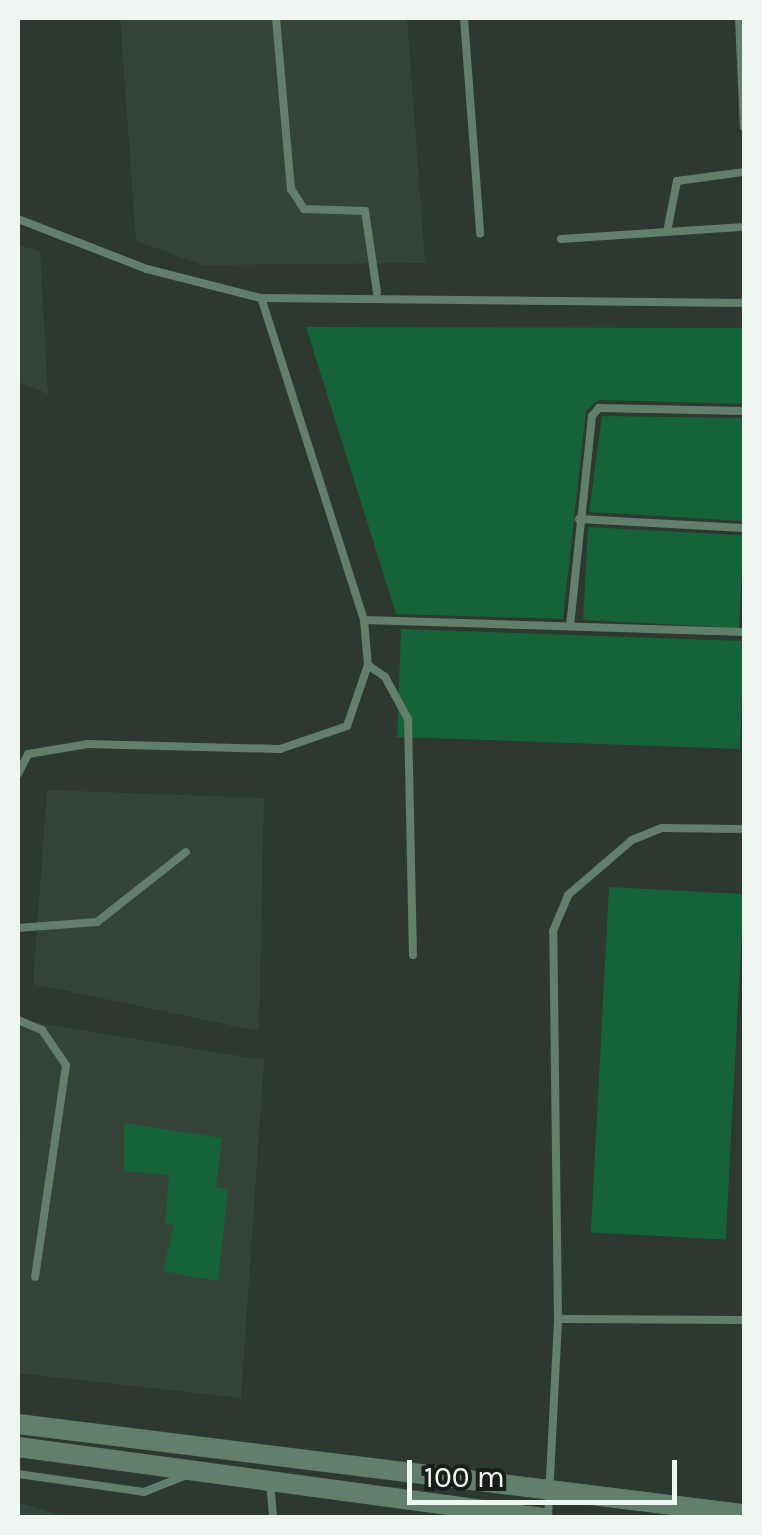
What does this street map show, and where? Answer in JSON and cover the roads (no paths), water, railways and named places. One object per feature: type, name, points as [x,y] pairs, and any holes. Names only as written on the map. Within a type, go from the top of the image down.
[{"type":"street","points":[[18,1424],[744,1514]]},
{"type":"street","points":[[18,1448],[545,1518]]},
{"type":"lane","points":[[276,18],[291,189],[304,209],[365,211],[377,292]]},
{"type":"lane","points":[[464,18],[480,233]]},
{"type":"lane","points":[[739,18],[744,127]]},
{"type":"lane","points":[[668,232],[677,180],[744,172]]},
{"type":"lane","points":[[18,218],[147,269],[262,298],[377,292],[744,303]]},
{"type":"lane","points":[[560,240],[744,227]]},
{"type":"lane","points":[[18,774],[28,754],[88,744],[280,749],[347,726],[368,665],[364,620],[262,298]]},
{"type":"lane","points":[[570,626],[588,426],[600,408],[744,411]]},
{"type":"lane","points":[[579,520],[744,528]]},
{"type":"lane","points":[[364,620],[744,632]]},
{"type":"lane","points":[[368,665],[386,677],[408,719],[413,955]]},
{"type":"lane","points":[[545,1518],[550,1489],[558,1319],[553,932],[568,895],[632,840],[662,828],[744,829]]},
{"type":"lane","points":[[18,928],[97,922],[186,852]]},
{"type":"lane","points":[[18,1020],[50,1037],[66,1065],[36,1276]]},
{"type":"lane","points":[[558,1319],[744,1320]]},
{"type":"lane","points":[[18,1474],[144,1492],[192,1471]]},
{"type":"lane","points":[[270,1482],[273,1518]]}]
